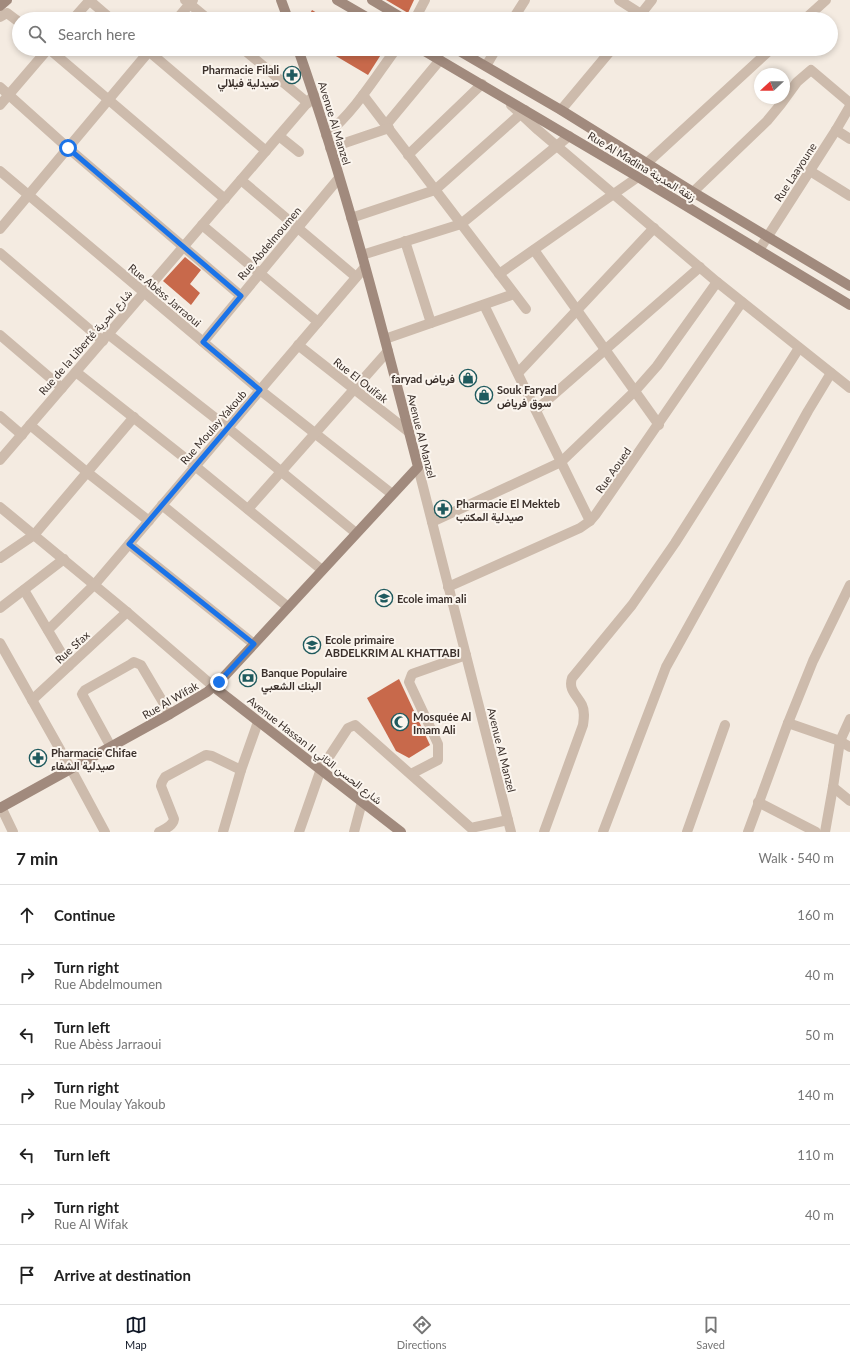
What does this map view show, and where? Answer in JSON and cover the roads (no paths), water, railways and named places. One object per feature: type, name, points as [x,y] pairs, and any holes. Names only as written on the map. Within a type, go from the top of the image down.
[{"type":"street","points":[[0,6],[7,0]]},
{"type":"street","points":[[79,12],[89,0],[103,12]]},
{"type":"street","points":[[281,0],[285,12]]},
{"type":"street","points":[[337,0],[358,12]]},
{"type":"street","points":[[372,0],[392,12]]},
{"type":"street","points":[[419,12],[425,0]]},
{"type":"street","points":[[518,12],[525,0]]},
{"type":"street","points":[[619,0],[634,12]]},
{"type":"street","points":[[642,12],[652,0]]},
{"type":"street","points":[[813,12],[826,0]]},
{"type":"street","points":[[182,12],[190,1],[201,12]]},
{"type":"street","points":[[0,17],[8,13],[12,16]]},
{"type":"street","points":[[0,105],[43,56]]},
{"type":"street","points":[[57,56],[225,199]]},
{"type":"street","points":[[0,229],[144,56]]},
{"type":"street","points":[[156,56],[266,151]]},
{"type":"street","points":[[253,56],[311,99]]},
{"type":"street","name":"Avenue Al Manzel","points":[[300,56],[311,99],[330,148],[385,339],[511,832]]},
{"type":"street","points":[[326,135],[346,116],[391,56]]},
{"type":"street","name":"Rue Al Madina زنقة المدينة","points":[[433,56],[503,97],[523,112],[569,136],[850,305]]},
{"type":"street","name":"Rue Al Madina زنقة المدينة","points":[[468,56],[561,110],[693,192],[850,286]]},
{"type":"street","points":[[486,66],[492,56]]},
{"type":"street","points":[[561,110],[606,56]]},
{"type":"street","points":[[647,163],[764,56]]},
{"type":"street","points":[[330,148],[387,127],[440,60]]},
{"type":"street","points":[[693,192],[767,121],[797,82],[811,70],[850,105]]},
{"type":"street","points":[[408,154],[482,84]]},
{"type":"street","points":[[0,87],[68,148],[241,296]]},
{"type":"street","points":[[363,95],[526,309]]},
{"type":"street","name":"Rue de la Liberté شارع الحرية","points":[[0,460],[311,99]]},
{"type":"street","name":"Rue Laayoune","points":[[759,250],[836,130],[850,105]]},
{"type":"street","points":[[350,218],[435,190],[523,112],[556,146],[717,282],[850,388]]},
{"type":"street","points":[[836,130],[850,139]]},
{"type":"street","points":[[279,136],[299,152]]},
{"type":"street","points":[[362,255],[461,224],[569,136]]},
{"type":"street","name":"Rue Abèss Jarraoui","points":[[0,171],[260,390],[392,494]]},
{"type":"street","points":[[810,171],[850,196]]},
{"type":"street","points":[[499,274],[638,177]]},
{"type":"street","name":"Rue Abdelmoumen","points":[[203,342],[339,178]]},
{"type":"street","points":[[242,180],[356,278]]},
{"type":"street","points":[[202,225],[318,322]]},
{"type":"street","points":[[518,373],[654,228]]},
{"type":"street","points":[[405,241],[431,323]]},
{"type":"street","points":[[534,250],[659,425]]},
{"type":"street","points":[[0,253],[106,337],[228,428],[356,533]]},
{"type":"street","name":"Rue Moulay Yakoub","points":[[48,630],[95,584],[365,267]]},
{"type":"street","points":[[536,410],[700,267]]},
{"type":"street","points":[[432,522],[561,462],[635,391],[657,366],[717,282]]},
{"type":"street","points":[[385,339],[514,294]]},
{"type":"street","name":"Rue Aoued","points":[[448,587],[580,528],[590,521],[659,425],[742,302]]},
{"type":"street","points":[[484,305],[590,521]]},
{"type":"street","points":[[0,335],[62,388]]},
{"type":"street","name":"Rue El Ouifak","points":[[298,345],[409,432]]},
{"type":"street","points":[[544,832],[583,725],[584,715],[582,705],[571,687],[572,678],[632,605],[676,543],[800,348]]},
{"type":"street","points":[[248,509],[388,351]]},
{"type":"street","points":[[76,372],[195,466],[322,570]]},
{"type":"street","points":[[603,832],[666,667],[808,411],[831,373]]},
{"type":"street","points":[[0,416],[22,435]]},
{"type":"street","points":[[0,558],[34,535],[134,417]]},
{"type":"street","points":[[30,425],[88,473],[149,520]]},
{"type":"street","name":"Rue Al Wifak","points":[[1,808],[170,714],[214,687],[418,467]]},
{"type":"street","points":[[162,505],[288,607]]},
{"type":"street","points":[[2,510],[95,584],[214,687]]},
{"type":"street","points":[[129,544],[254,644]]},
{"type":"street","points":[[0,608],[64,560]]},
{"type":"street","points":[[748,832],[788,723],[813,661],[850,585]]},
{"type":"street","points":[[24,590],[69,666]]},
{"type":"street","name":"Rue Sfax","points":[[32,700],[127,612]]},
{"type":"street","points":[[0,643],[105,832]]},
{"type":"street","points":[[411,774],[438,760],[438,744],[409,682],[412,674],[466,655]]},
{"type":"street","points":[[111,747],[82,694],[85,690],[134,662],[141,665],[170,714]]},
{"type":"street","name":"Avenue Hassan II شارع الحسن الثاني","points":[[214,687],[401,832]]},
{"type":"street","points":[[825,832],[840,741],[850,719]]},
{"type":"street","points":[[223,832],[241,770],[258,722]]},
{"type":"street","points":[[788,723],[840,741],[850,747]]},
{"type":"street","points":[[299,832],[320,769],[348,728],[356,725],[471,828],[508,820]]},
{"type":"street","points":[[686,832],[725,725]]},
{"type":"street","points":[[159,832],[170,826],[174,819],[161,786],[166,777],[206,755],[212,756],[241,770]]},
{"type":"street","points":[[833,787],[850,801]]},
{"type":"street","points":[[354,832],[362,802]]},
{"type":"street","points":[[758,802],[816,832]]},
{"type":"street","points":[[1,808],[13,832]]},
{"type":"place","name":"Pharmacie Filali صيدلية فيلالي","points":[[292,75]]},
{"type":"place","name":"faryad فرياض","points":[[468,378]]},
{"type":"place","name":"Souk Faryad سوق فرياض","points":[[484,395]]},
{"type":"place","name":"Pharmacie El Mekteb صيدلية المكتب","points":[[443,509]]},
{"type":"place","name":"Ecole imam ali","points":[[384,598]]},
{"type":"place","name":"Ecole primaire ABDELKRIM AL KHATTABI","points":[[312,645]]},
{"type":"place","name":"Banque Populaire البنك الشعبي","points":[[248,678]]},
{"type":"place","name":"Mosquée Al Imam Ali","points":[[400,722]]},
{"type":"place","name":"Pharmacie Chifae صيدلية الشفاء","points":[[38,758]]}]
